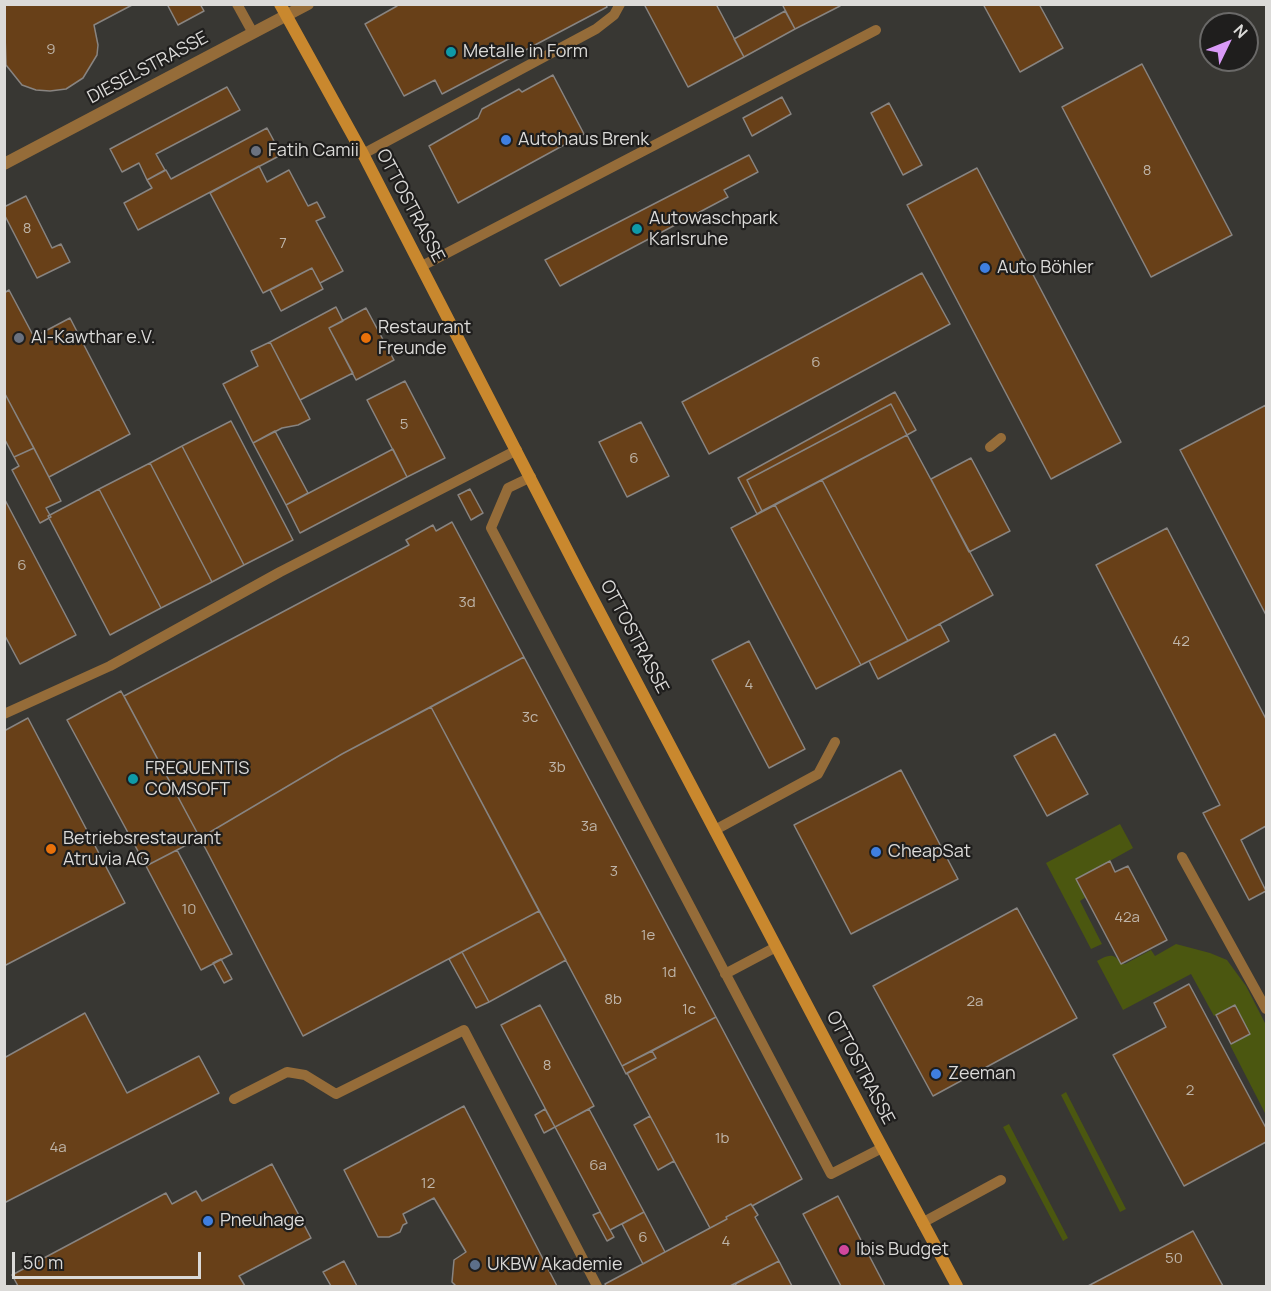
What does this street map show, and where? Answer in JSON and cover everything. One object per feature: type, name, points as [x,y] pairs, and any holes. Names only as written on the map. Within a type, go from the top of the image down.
[{"type":"main road","name":"OTTOSTRASSE","points":[[283,10],[363,154],[776,947],[957,1287]]},
{"type":"street","name":"DIESELSTRASSE","points":[[4,164],[253,33],[283,10],[308,4]]},
{"type":"lane","points":[[237,4],[253,33]]},
{"type":"lane","points":[[363,154],[596,29],[614,15],[620,4]]},
{"type":"lane","points":[[422,266],[876,30]]},
{"type":"lane","points":[[990,447],[1001,438]]},
{"type":"lane","points":[[4,714],[110,666],[280,572],[517,450]]},
{"type":"lane","points":[[531,477],[508,488],[491,528],[831,1174],[882,1148]]},
{"type":"lane","points":[[715,830],[818,774],[835,742]]},
{"type":"lane","points":[[1182,857],[1266,1010]]},
{"type":"lane","points":[[725,974],[776,947]]},
{"type":"lane","points":[[234,1099],[287,1072],[305,1075],[336,1094],[464,1030],[597,1287]]},
{"type":"lane","points":[[922,1223],[1001,1180]]},
{"type":"green space","points":[[1120,824],[1133,848],[1077,879],[1086,897],[1080,901],[1102,944],[1091,949],[1046,863]]},
{"type":"green space","points":[[1176,944],[1227,960],[1246,986],[1266,1025],[1266,1115],[1230,1045],[1250,1034],[1235,1005],[1214,1016],[1191,974],[1123,1010],[1097,961],[1113,956],[1121,964],[1125,964],[1151,950],[1155,956]]},
{"type":"green space","points":[[1066,1092],[1126,1209],[1120,1212],[1061,1095]]},
{"type":"green space","points":[[1009,1124],[1068,1238],[1063,1241],[1003,1127]]},
{"type":"building","points":[[4,4],[134,4],[94,25],[98,45],[97,55],[83,78],[66,89],[50,91],[36,90],[22,85],[6,65]]},
{"type":"building","points":[[167,4],[200,4],[204,11],[178,25]]},
{"type":"building","name":"Metalle in Form","points":[[396,4],[606,4],[607,7],[442,94],[435,80],[404,96],[365,24],[397,6]]},
{"type":"building","points":[[644,4],[716,4],[744,57],[688,87]]},
{"type":"building","points":[[782,4],[839,4],[840,6],[795,29]]},
{"type":"building","points":[[983,4],[1039,4],[1063,48],[1020,72]]},
{"type":"building","points":[[785,11],[795,29],[744,57],[734,39]]},
{"type":"building","points":[[1142,64],[1232,235],[1151,277],[1062,107]]},
{"type":"building","name":"Autohaus Brenk","points":[[553,75],[584,134],[458,203],[429,146],[478,118],[482,109],[519,89],[522,92]]},
{"type":"building","points":[[227,87],[240,110],[156,154],[165,170],[147,180],[139,163],[122,172],[110,149]]},
{"type":"building","points":[[782,97],[791,114],[752,136],[743,118]]},
{"type":"building","points":[[889,103],[922,165],[903,175],[871,113]]},
{"type":"building","points":[[267,128],[274,141],[271,142],[279,156],[138,230],[124,203],[152,188],[147,180],[166,170],[171,179]]},
{"type":"building","name":"Autowaschpark Karlsruhe","points":[[749,155],[758,172],[724,190],[728,197],[560,286],[545,260]]},
{"type":"building","points":[[259,166],[267,182],[289,170],[308,206],[317,202],[325,217],[316,221],[343,271],[320,283],[312,268],[263,293],[210,193]]},
{"type":"building","name":"Auto Böhler","points":[[977,168],[1121,442],[1051,479],[907,205]]},
{"type":"building","points":[[26,196],[52,248],[61,244],[70,262],[37,278],[4,214],[4,207]]},
{"type":"building","points":[[312,268],[323,289],[281,311],[270,290]]},
{"type":"building","points":[[922,273],[950,324],[709,454],[682,402]]},
{"type":"building","points":[[9,290],[34,337],[70,318],[130,434],[49,477],[4,392],[4,293]]},
{"type":"building","points":[[336,307],[343,321],[329,328],[353,373],[300,400],[270,342]]},
{"type":"building","points":[[366,308],[394,360],[356,380],[329,328]]},
{"type":"building","points":[[270,342],[310,419],[298,425],[282,428],[253,443],[223,384],[258,366],[251,351]]},
{"type":"building","points":[[405,381],[445,458],[407,477],[367,400]]},
{"type":"building","points":[[4,392],[34,448],[14,457],[4,438]]},
{"type":"building","points":[[895,392],[916,430],[907,435],[891,404],[747,480],[762,511],[757,514],[738,478]]},
{"type":"building","points":[[891,404],[907,435],[762,511],[747,480]]},
{"type":"building","points":[[1266,405],[1266,615],[1180,450]]},
{"type":"building","points":[[231,421],[293,540],[244,565],[182,446]]},
{"type":"building","points":[[641,422],[669,476],[627,497],[599,442]]},
{"type":"building","points":[[275,431],[308,493],[286,505],[253,443]]},
{"type":"building","points":[[907,435],[993,595],[908,641],[822,480]]},
{"type":"building","points":[[182,446],[244,565],[212,582],[150,463]]},
{"type":"building","points":[[34,448],[61,501],[46,508],[51,517],[40,523],[12,470],[19,466],[14,457]]},
{"type":"building","points":[[393,449],[407,477],[300,533],[286,505]]},
{"type":"building","points":[[971,458],[1010,531],[969,552],[931,479]]},
{"type":"building","points":[[150,463],[212,582],[161,608],[99,489]]},
{"type":"building","points":[[822,480],[908,641],[861,665],[775,505]]},
{"type":"building","points":[[99,489],[161,608],[110,635],[48,516]]},
{"type":"building","points":[[470,489],[483,513],[471,520],[458,495]]},
{"type":"building","points":[[4,498],[76,635],[20,664],[4,634]]},
{"type":"building","points":[[775,505],[861,665],[816,689],[731,528]]},
{"type":"building","points":[[452,522],[524,657],[342,754],[200,838],[124,696],[409,545],[406,540],[433,525],[436,531]]},
{"type":"building","points":[[1167,528],[1266,719],[1266,826],[1241,840],[1266,891],[1249,900],[1203,813],[1220,805],[1096,565]]},
{"type":"building","points":[[940,624],[949,641],[878,679],[869,661]]},
{"type":"building","points":[[749,641],[805,749],[769,768],[712,660]]},
{"type":"building","points":[[524,657],[716,1017],[622,1066],[431,707]]},
{"type":"building","name":"FREQUENTIS COMSOFT","points":[[121,691],[200,838],[146,866],[67,720]]},
{"type":"building","points":[[431,707],[539,911],[303,1036],[200,838],[342,754]]},
{"type":"building","name":"Betriebsrestaurant Atruvia AG","points":[[28,718],[125,903],[4,966],[4,731]]},
{"type":"building","points":[[1055,734],[1088,794],[1047,816],[1014,756]]},
{"type":"building","name":"CheapSat","points":[[901,770],[958,879],[851,934],[794,825]]},
{"type":"building","points":[[177,850],[232,954],[201,970],[146,866]]},
{"type":"building","points":[[1110,861],[1115,872],[1128,866],[1167,940],[1121,964],[1076,879]]},
{"type":"building","points":[[1017,908],[1077,1018],[933,1096],[873,986]]},
{"type":"building","points":[[539,911],[566,960],[489,1002],[462,952]]},
{"type":"building","points":[[462,952],[489,1002],[476,1008],[449,959]]},
{"type":"building","points":[[221,959],[232,979],[224,983],[213,963]]},
{"type":"building","points":[[1189,984],[1266,1128],[1266,1142],[1184,1186],[1113,1055],[1166,1027],[1154,1003]]},
{"type":"building","points":[[540,1005],[594,1106],[555,1127],[501,1025]]},
{"type":"building","points":[[1235,1005],[1250,1034],[1231,1044],[1216,1015]]},
{"type":"building","points":[[85,1013],[127,1093],[199,1056],[219,1093],[4,1203],[4,1058]]},
{"type":"building","points":[[716,1017],[802,1179],[726,1217],[727,1219],[710,1228],[627,1073],[656,1058],[652,1051]]},
{"type":"building","points":[[652,1051],[656,1058],[626,1074],[622,1066]]},
{"type":"building","points":[[464,1106],[557,1286],[456,1286],[452,1282],[454,1260],[466,1252],[434,1198],[403,1214],[407,1223],[403,1225],[400,1232],[389,1237],[378,1237],[344,1170]]},
{"type":"building","points":[[545,1109],[555,1127],[544,1133],[535,1115]]},
{"type":"building","points":[[589,1109],[644,1212],[610,1230],[555,1127]]},
{"type":"building","points":[[650,1116],[674,1161],[658,1170],[634,1125]]},
{"type":"building","name":"Pneuhage","points":[[272,1164],[311,1238],[239,1276],[245,1286],[18,1286],[12,1275],[166,1193],[172,1204],[196,1191],[202,1201]]},
{"type":"building","name":"Ibis Budget","points":[[838,1196],[885,1286],[841,1286],[803,1214]]},
{"type":"building","points":[[751,1204],[758,1215],[755,1217],[779,1261],[730,1286],[606,1286],[605,1284]]},
{"type":"building","points":[[600,1212],[614,1237],[607,1241],[593,1215]]},
{"type":"building","points":[[644,1212],[665,1252],[643,1264],[622,1224]]},
{"type":"building","points":[[1193,1231],[1223,1286],[1088,1286]]},
{"type":"building","points":[[344,1261],[357,1286],[331,1286],[323,1272]]},
{"type":"building","points":[[779,1261],[792,1286],[737,1286],[735,1284]]},
{"type":"place","name":"Metalle in Form","points":[[451,52]]},
{"type":"place","name":"Autohaus Brenk","points":[[506,140]]},
{"type":"place","name":"Fatih Camii","points":[[256,151]]},
{"type":"place","name":"Autowaschpark Karlsruhe","points":[[637,229]]},
{"type":"place","name":"Auto Böhler","points":[[985,268]]},
{"type":"place","name":"Al-Kawthar e.V.","points":[[19,338]]},
{"type":"place","name":"Restaurant Freunde","points":[[366,338]]},
{"type":"place","name":"FREQUENTIS COMSOFT","points":[[133,779]]},
{"type":"place","name":"Betriebsrestaurant Atruvia AG","points":[[51,849]]},
{"type":"place","name":"CheapSat","points":[[876,852]]},
{"type":"place","name":"Zeeman","points":[[936,1074]]},
{"type":"place","name":"Pneuhage","points":[[208,1221]]},
{"type":"place","name":"Ibis Budget","points":[[844,1250]]},
{"type":"place","name":"UKBW Akademie","points":[[475,1265]]}]
